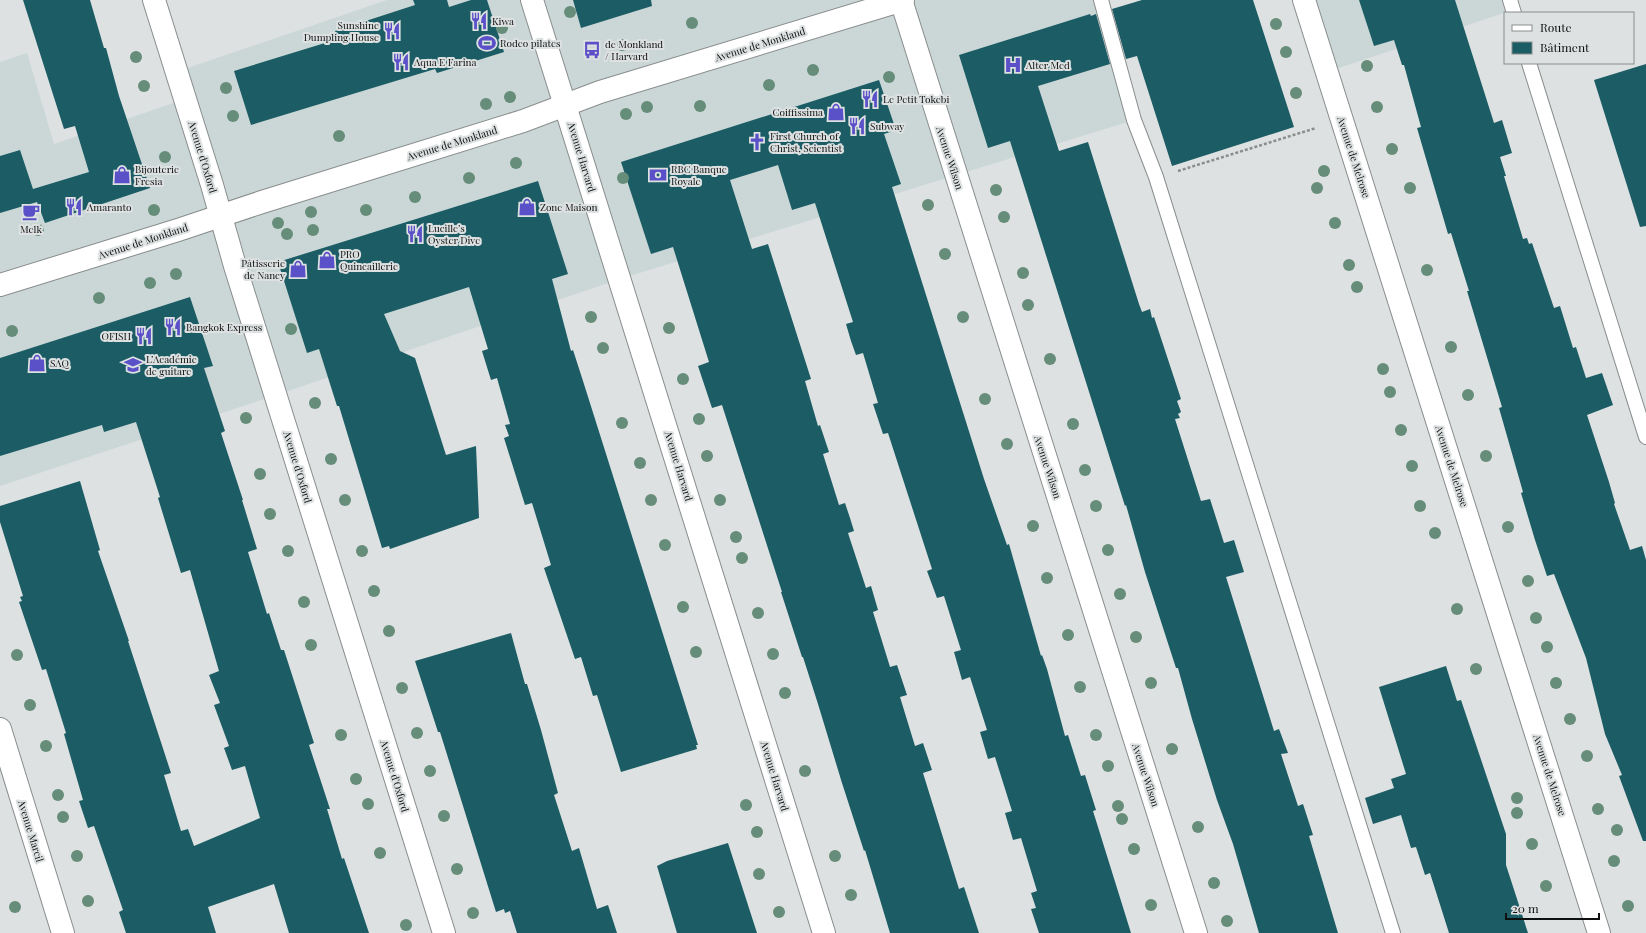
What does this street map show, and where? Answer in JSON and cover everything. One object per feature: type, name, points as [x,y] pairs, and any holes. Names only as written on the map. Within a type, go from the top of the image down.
[{"type":"street","name":"Avenue d'Oxford","points":[[154,0],[221,215],[235,266],[444,933]]},
{"type":"street","name":"Avenue Harvard","points":[[532,0],[566,104],[824,933]]},
{"type":"street","name":"Avenue de Monkland","points":[[0,286],[221,215],[523,121],[600,92],[901,0]]},
{"type":"street","name":"Avenue Wilson","points":[[901,0],[1196,933]]},
{"type":"street","name":"Avenue de Melrose","points":[[1304,0],[1599,933]]},
{"type":"street","name":"Avenue Marcil","points":[[0,729],[63,933]]},
{"type":"lane","points":[[1101,0],[1134,120],[1156,178],[1393,933]]},
{"type":"lane","points":[[1510,0],[1514,12]]},
{"type":"lane","points":[[1529,64],[1646,437]]},
{"type":"path","points":[[1156,178],[1318,127]]},
{"type":"shaded area","points":[[387,0],[1101,0],[1134,120],[620,279],[0,486],[0,62],[27,53],[54,144],[185,99],[176,72]]},
{"type":"shaded area","points":[[1304,0],[1510,0],[1513,10],[1327,72]]},
{"type":"building","points":[[23,0],[90,0],[104,48],[106,48],[119,96],[150,188],[45,223],[37,202],[0,213],[0,156],[20,150],[33,189],[89,172],[75,126],[64,129]]},
{"type":"building","points":[[413,0],[447,0],[449,7],[471,0],[487,0],[504,52],[437,73],[435,69],[251,125],[234,71],[338,39],[335,31],[415,5]]},
{"type":"building","points":[[573,0],[651,0],[652,6],[581,28]]},
{"type":"building","points":[[1142,0],[1253,0],[1294,127],[1172,166],[1137,56],[1126,59],[1112,9]]},
{"type":"building","points":[[1359,0],[1455,0],[1494,123],[1502,120],[1512,153],[1500,157],[1506,176],[1504,176],[1523,239],[1527,238],[1529,244],[1532,243],[1554,308],[1560,306],[1573,348],[1576,347],[1586,378],[1602,373],[1613,405],[1587,415],[1609,482],[1614,504],[1630,550],[1642,546],[1646,560],[1646,841],[1643,841],[1619,776],[1622,775],[1605,734],[1586,658],[1554,574],[1547,576],[1535,540],[1499,408],[1502,407],[1467,291],[1469,291],[1451,233],[1448,234],[1417,128],[1421,127],[1404,65],[1402,65],[1394,40],[1374,46]]},
{"type":"building","points":[[1090,14],[1091,16],[1096,14],[1110,64],[1038,86],[1059,151],[1088,142],[1139,304],[1142,312],[1150,309],[1152,318],[1154,317],[1181,399],[1177,401],[1181,412],[1178,414],[1180,418],[1175,419],[1201,501],[1210,499],[1224,543],[1234,540],[1244,572],[1226,577],[1274,731],[1279,729],[1288,753],[1281,754],[1298,806],[1303,804],[1313,835],[1309,836],[1338,933],[1259,933],[1233,844],[1217,800],[1192,719],[1178,668],[1176,668],[1145,572],[1126,505],[1125,506],[1010,141],[988,148],[959,55]]},
{"type":"building","points":[[1646,64],[1646,226],[1640,227],[1594,80]]},
{"type":"building","points":[[879,80],[896,130],[884,134],[901,184],[892,187],[984,479],[1007,545],[1009,544],[1041,656],[1042,655],[1047,669],[1065,736],[1068,735],[1081,776],[1085,775],[1096,810],[1093,811],[1131,933],[1039,933],[1031,909],[1036,908],[1031,893],[1037,891],[1021,838],[1013,840],[1005,813],[1012,811],[995,757],[988,759],[980,732],[987,730],[970,677],[962,680],[954,652],[961,650],[944,596],[937,598],[927,571],[932,569],[888,433],[883,434],[873,404],[878,403],[863,353],[856,355],[851,341],[846,324],[853,322],[815,203],[792,210],[778,165],[730,180],[752,249],[768,244],[811,379],[805,381],[818,426],[820,425],[829,452],[823,454],[839,505],[845,503],[850,518],[854,531],[848,533],[866,588],[871,586],[878,610],[873,612],[890,667],[897,665],[907,695],[900,697],[915,746],[923,743],[932,770],[923,773],[959,889],[964,887],[979,933],[890,933],[865,850],[864,851],[722,405],[712,408],[698,366],[709,362],[673,247],[651,254],[621,162]]},
{"type":"building","points":[[538,181],[568,274],[552,279],[571,351],[573,350],[698,745],[696,745],[697,749],[621,772],[597,695],[593,696],[581,657],[575,659],[544,568],[551,565],[532,503],[525,505],[504,438],[509,436],[505,425],[510,424],[497,378],[491,380],[482,351],[488,349],[469,287],[384,314],[400,351],[415,358],[446,455],[476,446],[479,518],[390,549],[389,546],[382,548],[339,406],[337,406],[319,349],[307,353],[278,262]]},
{"type":"building","points":[[190,297],[213,366],[204,368],[225,431],[221,433],[257,549],[248,552],[267,614],[269,613],[281,650],[284,650],[314,743],[309,745],[330,809],[327,809],[342,859],[344,858],[369,933],[289,933],[274,884],[208,907],[216,933],[126,933],[119,912],[123,910],[94,826],[88,828],[79,801],[83,800],[64,734],[66,733],[46,669],[42,670],[19,602],[22,601],[20,597],[23,596],[0,522],[0,506],[80,481],[100,550],[98,551],[129,641],[171,773],[164,775],[181,831],[188,829],[194,846],[260,818],[245,766],[232,770],[224,748],[229,746],[214,705],[220,703],[209,675],[219,671],[190,570],[181,573],[158,498],[160,497],[136,422],[104,432],[102,425],[0,456],[0,358]]},
{"type":"building","points":[[511,633],[525,684],[527,684],[541,730],[558,793],[554,795],[572,851],[579,848],[597,909],[608,905],[617,933],[517,933],[510,911],[505,913],[504,909],[496,912],[440,732],[438,732],[415,661]]},
{"type":"building","points":[[1446,666],[1457,701],[1461,700],[1506,834],[1506,865],[1528,933],[1449,933],[1430,873],[1425,875],[1416,847],[1411,848],[1401,815],[1373,824],[1365,798],[1394,788],[1391,779],[1406,774],[1379,687]]},
{"type":"building","points":[[728,843],[757,933],[677,933],[657,866],[667,861]]},
{"type":"place","name":"Kiwa","points":[[479,21]]},
{"type":"place","name":"Sunshine Dumpling House","points":[[392,31]]},
{"type":"place","name":"Rodeo pilates","points":[[487,43]]},
{"type":"place","name":"de Monkland / Harvard","points":[[592,50]]},
{"type":"place","name":"Aqua E Farina","points":[[401,62]]},
{"type":"place","name":"Alter Med","points":[[1013,65]]},
{"type":"place","name":"Le Petit Tokebi","points":[[870,99]]},
{"type":"place","name":"Coiffissima","points":[[836,112]]},
{"type":"place","name":"Subway","points":[[857,126]]},
{"type":"place","name":"First Church of Christ, Scientist","points":[[757,142]]},
{"type":"place","name":"Bijouterie Fresia","points":[[122,175]]},
{"type":"place","name":"RBC Banque Royale","points":[[658,175]]},
{"type":"place","name":"Amaranto","points":[[74,207]]},
{"type":"place","name":"Zone Maison","points":[[527,207]]},
{"type":"place","name":"Melk","points":[[31,212]]},
{"type":"place","name":"Lucille’s Oyster Dive","points":[[415,234]]},
{"type":"place","name":"PRO Quincaillerie","points":[[327,260]]},
{"type":"place","name":"Pâtisserie de Nancy","points":[[298,269]]},
{"type":"place","name":"Bangkok Express","points":[[173,327]]},
{"type":"place","name":"OFISH","points":[[144,336]]},
{"type":"place","name":"SAQ","points":[[37,363]]},
{"type":"place","name":"L’Académie de guitare","points":[[133,365]]}]
